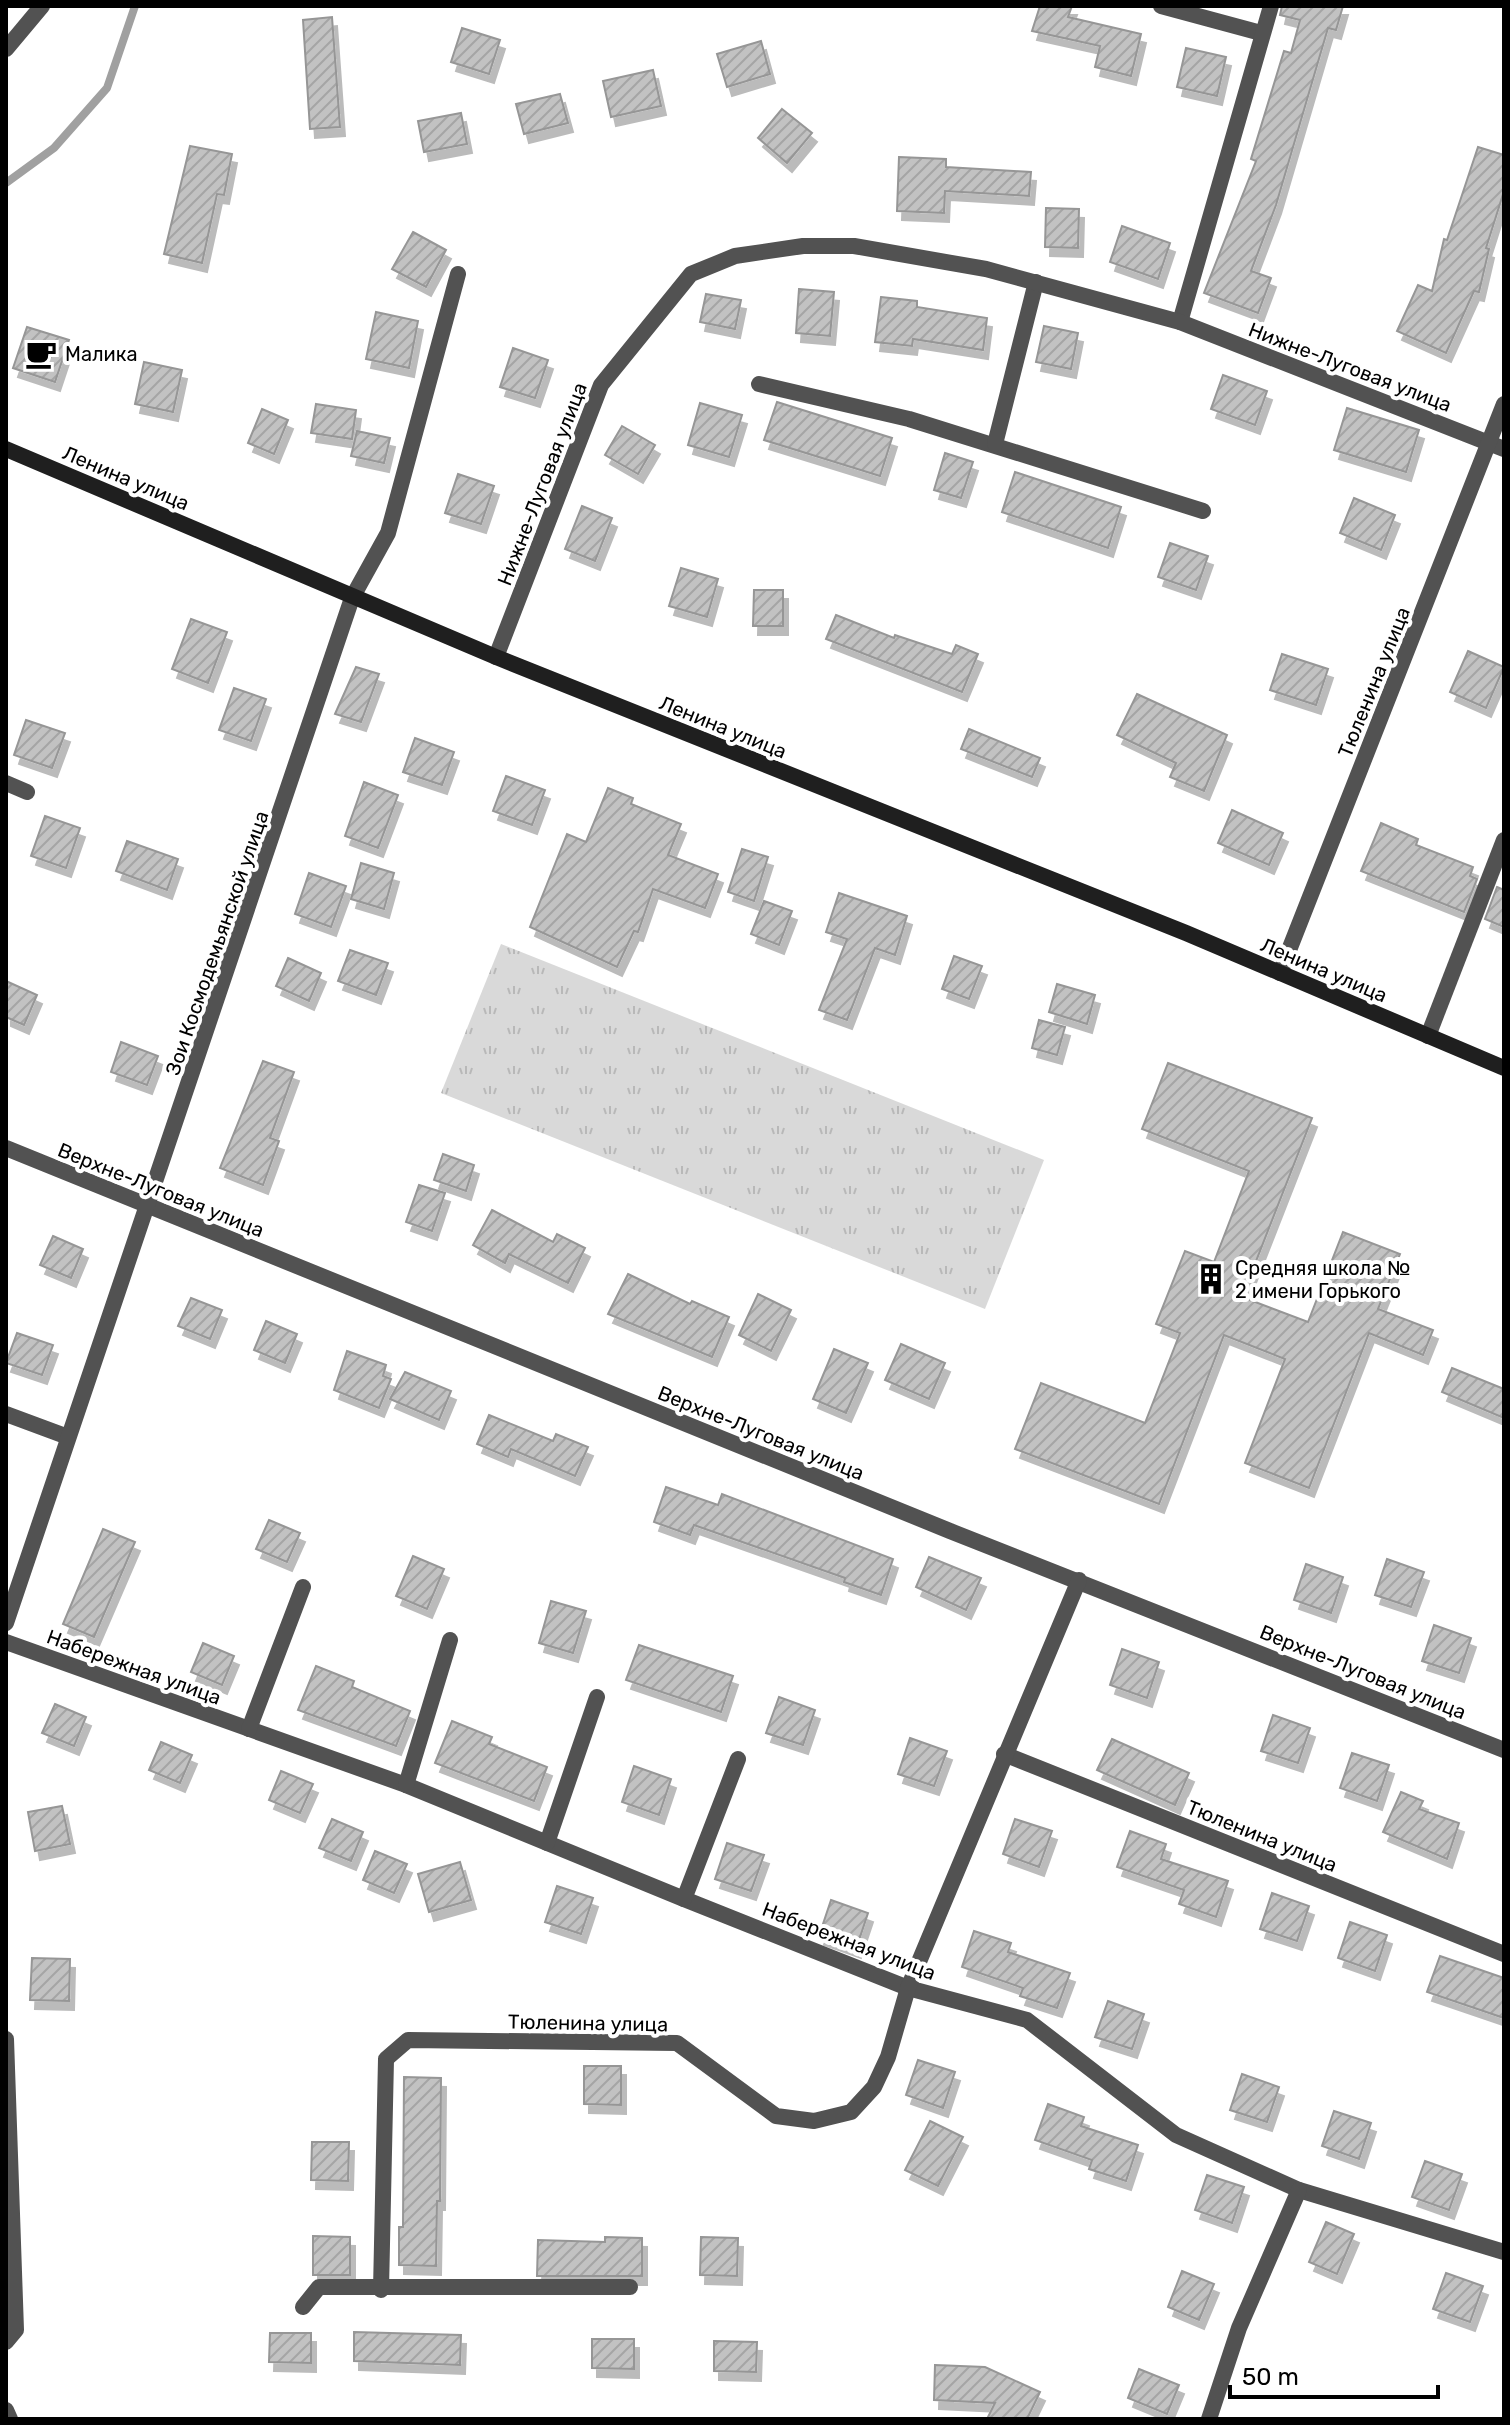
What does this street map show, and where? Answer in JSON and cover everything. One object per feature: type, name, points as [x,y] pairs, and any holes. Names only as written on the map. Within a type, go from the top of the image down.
[{"type":"main road","name":"Ленина улица","points":[[6,449],[352,598],[1280,973],[1504,1068]]},
{"type":"street","points":[[6,49],[42,6]]},
{"type":"street","points":[[1161,6],[1261,33]]},
{"type":"street","points":[[1180,322],[1271,6]]},
{"type":"street","name":"Нижне-Луговая улица","points":[[496,657],[601,385],[691,274],[735,256],[803,246],[854,246],[1036,282],[1180,322],[1497,446]]},
{"type":"street","name":"Зои Космодемьянской улица","points":[[6,1623],[352,598],[388,533],[458,274]]},
{"type":"street","points":[[995,444],[1036,282]]},
{"type":"street","points":[[759,384],[909,419],[1203,511]]},
{"type":"street","name":"Тюленина улица","points":[[1280,973],[1497,446],[1504,404]]},
{"type":"street","points":[[6,783],[27,792]]},
{"type":"street","points":[[1428,1036],[1504,840]]},
{"type":"street","name":"Верхне-Луговая улица","points":[[6,1148],[148,1208],[1504,1750]]},
{"type":"street","points":[[6,1414],[68,1437]]},
{"type":"street","name":"Тюленина улица","points":[[381,2290],[386,2059],[408,2040],[677,2043],[776,2116],[814,2121],[851,2112],[874,2087],[888,2057],[908,1988],[1079,1580]]},
{"type":"street","points":[[249,1729],[303,1587]]},
{"type":"street","points":[[406,1785],[450,1640]]},
{"type":"street","name":"Набережная улица","points":[[6,1642],[406,1785],[908,1988],[1027,2020],[1176,2135],[1299,2190],[1504,2252]]},
{"type":"street","points":[[547,1843],[597,1697]]},
{"type":"street","name":"Тюленина улица","points":[[1004,1754],[1504,1954]]},
{"type":"street","points":[[684,1899],[738,1759]]},
{"type":"street","points":[[6,2039],[16,2330],[6,2342]]},
{"type":"street","points":[[1209,2419],[1239,2328],[1299,2190]]},
{"type":"street","points":[[303,2307],[319,2287],[381,2290],[630,2287]]},
{"type":"street","points":[[6,2410],[10,2419]]},
{"type":"green space","points":[[501,944],[1044,1160],[985,1309],[441,1093]]},
{"type":"building","points":[[1040,6],[1072,6],[1068,17],[1141,34],[1131,76],[1095,67],[1100,46],[1032,31]]},
{"type":"building","points":[[1282,6],[1343,6],[1336,30],[1328,28],[1276,205],[1251,271],[1271,278],[1258,313],[1204,293],[1256,161],[1251,159],[1284,51],[1291,53],[1300,20],[1280,15]]},
{"type":"building","points":[[332,17],[340,127],[310,129],[303,20]]},
{"type":"building","points":[[462,28],[500,40],[489,74],[451,62]]},
{"type":"building","points":[[761,41],[770,74],[727,87],[717,54]]},
{"type":"building","points":[[1186,48],[1226,57],[1217,96],[1177,87]]},
{"type":"building","points":[[653,70],[661,106],[611,117],[603,81]]},
{"type":"building","points":[[560,94],[568,123],[524,134],[516,104]]},
{"type":"building","points":[[782,109],[812,133],[787,163],[758,138]]},
{"type":"building","points":[[461,113],[467,144],[424,152],[418,121]]},
{"type":"building","points":[[190,146],[232,154],[224,195],[217,194],[202,263],[164,254]]},
{"type":"building","points":[[1478,147],[1504,155],[1504,191],[1486,248],[1489,249],[1479,292],[1474,291],[1446,353],[1397,331],[1418,285],[1432,291],[1444,239],[1447,240]]},
{"type":"building","points":[[899,157],[946,159],[946,167],[1031,172],[1029,196],[945,191],[944,213],[897,211]]},
{"type":"building","points":[[1046,208],[1079,209],[1078,248],[1045,247]]},
{"type":"building","points":[[1122,226],[1170,243],[1158,279],[1110,262]]},
{"type":"building","points":[[413,232],[446,250],[426,287],[392,269]]},
{"type":"building","points":[[799,289],[834,292],[830,336],[796,333]]},
{"type":"building","points":[[706,294],[741,300],[735,329],[700,322]]},
{"type":"building","points":[[881,297],[917,301],[917,307],[987,318],[983,350],[913,339],[912,346],[875,342]]},
{"type":"building","points":[[376,312],[418,321],[409,368],[366,359]]},
{"type":"building","points":[[1044,326],[1078,333],[1071,369],[1036,362]]},
{"type":"building","name":"Малика","points":[[27,327],[69,340],[55,382],[13,368]]},
{"type":"building","points":[[513,348],[548,360],[535,398],[500,387]]},
{"type":"building","points":[[144,362],[182,370],[173,412],[135,404]]},
{"type":"building","points":[[1223,375],[1267,391],[1255,425],[1211,409]]},
{"type":"building","points":[[777,402],[892,438],[880,476],[764,440]]},
{"type":"building","points":[[700,403],[742,415],[729,457],[688,445]]},
{"type":"building","points":[[316,404],[356,410],[352,439],[311,433]]},
{"type":"building","points":[[1347,408],[1419,430],[1406,472],[1334,450]]},
{"type":"building","points":[[262,409],[288,420],[274,454],[248,443]]},
{"type":"building","points":[[622,426],[655,445],[638,474],[605,455]]},
{"type":"building","points":[[357,431],[390,438],[384,463],[351,456]]},
{"type":"building","points":[[945,453],[973,462],[961,498],[934,490]]},
{"type":"building","points":[[1015,472],[1121,507],[1108,548],[1002,512]]},
{"type":"building","points":[[458,474],[494,486],[481,524],[445,513]]},
{"type":"building","points":[[1354,498],[1395,515],[1381,550],[1340,533]]},
{"type":"building","points":[[582,506],[612,518],[595,561],[565,549]]},
{"type":"building","points":[[1170,543],[1208,556],[1196,590],[1158,577]]},
{"type":"building","points":[[681,568],[718,579],[707,617],[669,606]]},
{"type":"building","points":[[754,590],[783,590],[783,626],[753,626]]},
{"type":"building","points":[[836,615],[894,638],[895,635],[952,654],[956,645],[978,654],[962,692],[826,639]]},
{"type":"building","points":[[191,619],[227,632],[208,683],[172,669]]},
{"type":"building","points":[[1468,651],[1504,667],[1486,708],[1450,692]]},
{"type":"building","points":[[1282,654],[1328,669],[1316,705],[1270,690]]},
{"type":"building","points":[[356,667],[379,674],[361,722],[335,714]]},
{"type":"building","points":[[234,688],[266,699],[251,741],[219,730]]},
{"type":"building","points":[[1137,694],[1227,735],[1204,791],[1170,777],[1176,763],[1117,735]]},
{"type":"building","points":[[26,720],[65,733],[52,768],[14,755]]},
{"type":"building","points":[[969,729],[1040,758],[1032,777],[961,749]]},
{"type":"building","points":[[415,738],[454,752],[442,785],[403,772]]},
{"type":"building","points":[[506,776],[545,790],[532,825],[493,811]]},
{"type":"building","points":[[364,782],[398,795],[378,848],[345,836]]},
{"type":"building","points":[[608,788],[633,798],[631,804],[681,824],[668,855],[718,874],[705,908],[653,889],[638,932],[634,931],[617,967],[530,927],[567,834],[586,842]]},
{"type":"building","points":[[1232,810],[1283,833],[1269,865],[1218,843]]},
{"type":"building","points":[[45,816],[80,828],[66,868],[31,856]]},
{"type":"building","points":[[1381,823],[1418,839],[1416,845],[1473,867],[1470,876],[1477,879],[1464,912],[1361,871]]},
{"type":"building","points":[[127,841],[178,859],[167,890],[116,871]]},
{"type":"building","points":[[742,849],[768,857],[754,901],[728,892]]},
{"type":"building","points":[[361,863],[394,873],[384,909],[351,899]]},
{"type":"building","points":[[309,873],[346,886],[331,927],[295,914]]},
{"type":"building","points":[[1497,887],[1504,890],[1504,927],[1485,919]]},
{"type":"building","points":[[839,893],[907,916],[895,955],[875,948],[847,1020],[819,1010],[847,939],[826,932]]},
{"type":"building","points":[[764,901],[792,911],[779,945],[751,934]]},
{"type":"building","points":[[350,950],[388,963],[376,995],[338,981]]},
{"type":"building","points":[[954,956],[982,966],[969,999],[942,989]]},
{"type":"building","points":[[288,958],[321,973],[309,1001],[276,986]]},
{"type":"building","points":[[6,981],[37,995],[24,1025],[6,1017]]},
{"type":"building","points":[[1057,984],[1095,995],[1087,1024],[1049,1012]]},
{"type":"building","points":[[1039,1020],[1065,1027],[1057,1055],[1032,1048]]},
{"type":"building","points":[[121,1042],[158,1056],[147,1085],[111,1072]]},
{"type":"building","points":[[263,1061],[294,1072],[270,1138],[279,1141],[263,1185],[220,1168]]},
{"type":"building","name":"Средняя школа № 2 имени Горького","points":[[1168,1063],[1312,1118],[1242,1297],[1308,1322],[1343,1232],[1400,1254],[1378,1309],[1433,1330],[1423,1355],[1369,1333],[1309,1488],[1245,1463],[1285,1359],[1224,1335],[1159,1504],[1015,1449],[1041,1383],[1145,1423],[1180,1333],[1156,1324],[1185,1251],[1214,1262],[1249,1171],[1142,1129]]},
{"type":"building","points":[[443,1154],[474,1165],[466,1191],[434,1180]]},
{"type":"building","points":[[419,1185],[445,1193],[432,1231],[406,1222]]},
{"type":"building","points":[[492,1210],[553,1242],[557,1234],[585,1248],[568,1283],[509,1254],[505,1263],[473,1245]]},
{"type":"building","points":[[53,1236],[83,1249],[71,1278],[40,1265]]},
{"type":"building","points":[[628,1274],[690,1304],[692,1301],[729,1317],[712,1357],[608,1314]]},
{"type":"building","points":[[758,1294],[791,1310],[771,1351],[739,1335]]},
{"type":"building","points":[[191,1298],[222,1310],[210,1339],[178,1326]]},
{"type":"building","points":[[266,1321],[297,1334],[285,1363],[254,1350]]},
{"type":"building","points":[[17,1333],[53,1345],[42,1375],[6,1363]]},
{"type":"building","points":[[901,1344],[945,1363],[929,1399],[885,1380]]},
{"type":"building","points":[[834,1349],[868,1363],[846,1413],[813,1399]]},
{"type":"building","points":[[347,1351],[386,1365],[383,1376],[391,1379],[379,1408],[334,1390]]},
{"type":"building","points":[[1452,1368],[1504,1389],[1504,1418],[1442,1392]]},
{"type":"building","points":[[405,1372],[451,1391],[439,1420],[390,1399]]},
{"type":"building","points":[[489,1415],[553,1441],[556,1434],[588,1447],[575,1476],[511,1449],[508,1457],[477,1444]]},
{"type":"building","points":[[666,1487],[718,1505],[722,1494],[893,1559],[881,1595],[844,1582],[845,1578],[694,1525],[690,1535],[654,1522]]},
{"type":"building","points":[[269,1520],[300,1533],[287,1562],[256,1549]]},
{"type":"building","points":[[103,1529],[135,1542],[94,1637],[63,1624]]},
{"type":"building","points":[[413,1556],[444,1569],[427,1609],[396,1596]]},
{"type":"building","points":[[929,1557],[981,1578],[966,1610],[916,1587]]},
{"type":"building","points":[[1387,1559],[1424,1572],[1411,1607],[1375,1595]]},
{"type":"building","points":[[1306,1564],[1343,1577],[1331,1613],[1294,1600]]},
{"type":"building","points":[[551,1601],[586,1611],[573,1653],[539,1643]]},
{"type":"building","points":[[1434,1625],[1471,1638],[1459,1673],[1422,1661]]},
{"type":"building","points":[[203,1643],[234,1656],[222,1685],[191,1672]]},
{"type":"building","points":[[639,1645],[733,1676],[721,1712],[626,1680]]},
{"type":"building","points":[[1122,1649],[1159,1662],[1147,1698],[1110,1685]]},
{"type":"building","points":[[316,1666],[354,1681],[352,1687],[410,1711],[396,1746],[298,1710]]},
{"type":"building","points":[[779,1697],[815,1710],[803,1745],[766,1733]]},
{"type":"building","points":[[55,1704],[86,1717],[74,1746],[42,1733]]},
{"type":"building","points":[[1273,1715],[1310,1728],[1298,1763],[1261,1751]]},
{"type":"building","points":[[452,1721],[492,1737],[489,1744],[547,1767],[534,1801],[435,1763]]},
{"type":"building","points":[[910,1738],[947,1751],[934,1786],[898,1774]]},
{"type":"building","points":[[1112,1739],[1189,1773],[1175,1805],[1097,1770]]},
{"type":"building","points":[[161,1742],[192,1755],[180,1783],[149,1770]]},
{"type":"building","points":[[1352,1753],[1389,1765],[1377,1801],[1340,1788]]},
{"type":"building","points":[[634,1766],[671,1779],[659,1815],[622,1802]]},
{"type":"building","points":[[281,1771],[313,1784],[300,1813],[269,1800]]},
{"type":"building","points":[[1401,1792],[1423,1801],[1419,1809],[1459,1823],[1447,1859],[1383,1832]]},
{"type":"building","points":[[62,1806],[70,1844],[35,1851],[28,1812]]},
{"type":"building","points":[[332,1819],[363,1832],[351,1861],[319,1848]]},
{"type":"building","points":[[1015,1819],[1052,1831],[1039,1867],[1003,1854]]},
{"type":"building","points":[[1130,1831],[1166,1844],[1161,1859],[1228,1881],[1216,1917],[1179,1904],[1184,1890],[1117,1867]]},
{"type":"building","points":[[727,1843],[764,1855],[751,1891],[715,1879]]},
{"type":"building","points":[[375,1851],[407,1864],[394,1893],[363,1880]]},
{"type":"building","points":[[460,1862],[471,1900],[429,1912],[418,1874]]},
{"type":"building","points":[[557,1886],[593,1898],[581,1934],[545,1922]]},
{"type":"building","points":[[1272,1893],[1309,1906],[1297,1941],[1260,1929]]},
{"type":"building","points":[[831,1900],[868,1913],[856,1949],[819,1936]]},
{"type":"building","points":[[1350,1922],[1387,1935],[1375,1971],[1338,1958]]},
{"type":"building","points":[[974,1931],[1011,1943],[1008,1952],[1070,1973],[1057,2008],[1020,1996],[1023,1988],[962,1967]]},
{"type":"building","points":[[1440,1956],[1504,1978],[1504,2018],[1427,1992]]},
{"type":"building","points":[[32,1958],[70,1959],[69,2001],[30,2000]]},
{"type":"building","points":[[1108,2001],[1144,2014],[1132,2049],[1095,2037]]},
{"type":"building","points":[[918,2060],[955,2072],[943,2108],[906,2095]]},
{"type":"building","points":[[584,2066],[621,2066],[621,2105],[584,2104]]},
{"type":"building","points":[[1242,2074],[1279,2087],[1267,2122],[1230,2110]]},
{"type":"building","points":[[404,2077],[441,2078],[436,2266],[399,2265],[399,2227],[403,2227]]},
{"type":"building","points":[[1048,2104],[1084,2117],[1081,2126],[1138,2145],[1126,2181],[1089,2169],[1092,2160],[1035,2140]]},
{"type":"building","points":[[1334,2111],[1371,2123],[1359,2159],[1322,2146]]},
{"type":"building","points":[[930,2121],[963,2137],[938,2186],[905,2170]]},
{"type":"building","points":[[312,2142],[349,2142],[348,2181],[311,2180]]},
{"type":"building","points":[[1425,2161],[1462,2174],[1449,2210],[1412,2197]]},
{"type":"building","points":[[1207,2175],[1244,2187],[1232,2223],[1195,2210]]},
{"type":"building","points":[[1326,2222],[1354,2234],[1337,2274],[1309,2262]]},
{"type":"building","points":[[313,2236],[350,2237],[350,2275],[313,2275]]},
{"type":"building","points":[[605,2237],[642,2238],[642,2276],[537,2276],[538,2240],[605,2242]]},
{"type":"building","points":[[701,2237],[738,2238],[737,2276],[700,2275]]},
{"type":"building","points":[[1182,2271],[1214,2284],[1199,2320],[1168,2307]]},
{"type":"building","points":[[1446,2273],[1483,2286],[1470,2322],[1433,2309]]},
{"type":"building","points":[[354,2332],[461,2335],[460,2365],[354,2361]]},
{"type":"building","points":[[270,2333],[311,2333],[311,2363],[269,2362]]},
{"type":"building","points":[[592,2339],[634,2339],[634,2369],[592,2368]]},
{"type":"building","points":[[714,2341],[757,2342],[756,2372],[714,2371]]},
{"type":"building","points":[[935,2365],[985,2367],[1040,2392],[1027,2419],[987,2419],[995,2403],[934,2400]]},
{"type":"building","points":[[1139,2369],[1179,2385],[1167,2414],[1128,2398]]},
{"type":"waterway","points":[[6,183],[54,148],[107,88],[135,6]]},
{"type":"place","name":"Малика","points":[[41,354]]},
{"type":"place","name":"Средняя школа № 2 имени Горького","points":[[1211,1279]]}]
